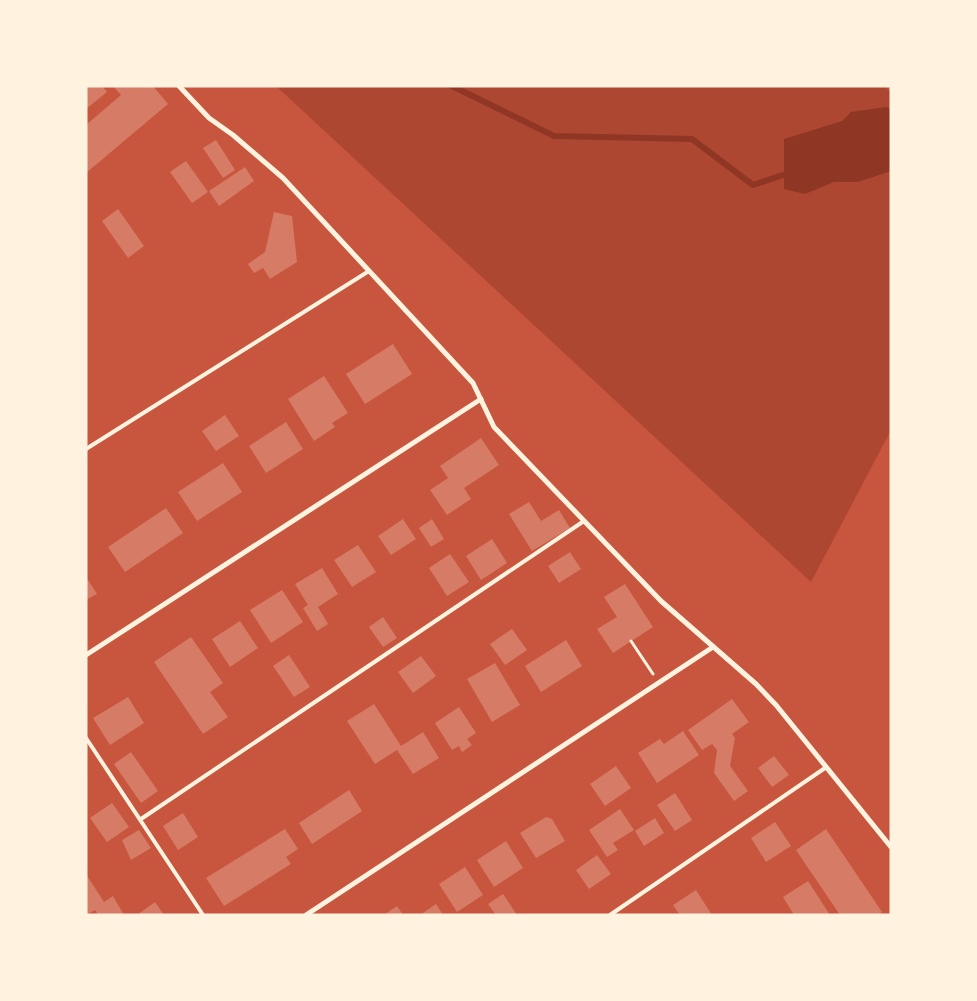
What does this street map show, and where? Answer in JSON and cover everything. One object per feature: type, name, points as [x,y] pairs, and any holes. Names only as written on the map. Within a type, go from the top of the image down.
[{"type":"street","points":[[179,86],[209,118],[233,135],[283,178],[473,384],[494,427],[661,601],[776,705],[825,768],[891,847]]},
{"type":"street","points":[[86,655],[481,399]]},
{"type":"street","points":[[306,915],[713,647]]},
{"type":"lane","points":[[86,449],[369,271]]},
{"type":"lane","points":[[141,819],[584,521]]},
{"type":"lane","points":[[86,738],[203,915]]},
{"type":"lane","points":[[610,915],[825,768]]},
{"type":"path","points":[[631,641],[659,682]]},
{"type":"shaded area","points":[[276,86],[885,86],[891,93],[891,430],[811,582]]},
{"type":"shaded area","points":[[886,107],[891,109],[891,171],[858,182],[834,182],[805,194],[784,189],[784,139],[842,121],[851,112]]},
{"type":"building","points":[[86,86],[102,86],[107,92],[86,109]]},
{"type":"building","points":[[113,86],[153,86],[168,104],[86,173],[86,125],[121,95]]},
{"type":"building","points":[[216,140],[235,170],[223,178],[203,148]]},
{"type":"building","points":[[186,161],[208,192],[192,203],[170,172]]},
{"type":"building","points":[[245,167],[254,181],[219,206],[209,191]]},
{"type":"building","points":[[118,209],[144,246],[128,258],[102,221]]},
{"type":"building","points":[[274,212],[292,216],[297,262],[270,279],[263,268],[254,273],[248,264],[265,252]]},
{"type":"building","points":[[393,344],[412,374],[365,404],[346,374]]},
{"type":"building","points":[[324,376],[348,413],[332,423],[335,427],[314,441],[288,399]]},
{"type":"building","points":[[225,415],[239,436],[216,451],[202,431]]},
{"type":"building","points":[[286,422],[303,449],[266,473],[249,446]]},
{"type":"building","points":[[481,438],[499,465],[464,488],[471,499],[447,515],[430,490],[448,478],[440,466]]},
{"type":"building","points":[[223,463],[242,492],[197,521],[178,492]]},
{"type":"building","points":[[529,502],[541,521],[559,510],[570,528],[532,551],[509,514]]},
{"type":"building","points":[[166,508],[183,533],[125,572],[108,547]]},
{"type":"building","points":[[403,519],[416,539],[391,555],[378,536]]},
{"type":"building","points":[[432,519],[444,539],[431,547],[419,528]]},
{"type":"building","points":[[492,539],[507,563],[481,580],[466,556]]},
{"type":"building","points":[[358,545],[376,572],[352,587],[334,560]]},
{"type":"building","points":[[570,552],[581,569],[559,583],[548,566]]},
{"type":"building","points":[[450,554],[469,582],[447,596],[429,568]]},
{"type":"building","points":[[322,568],[338,594],[318,607],[328,624],[317,631],[303,608],[308,605],[295,584]]},
{"type":"building","points":[[86,577],[97,594],[86,600]]},
{"type":"building","points":[[625,584],[653,627],[613,653],[597,629],[617,617],[604,597]]},
{"type":"building","points":[[282,590],[303,622],[271,643],[250,610]]},
{"type":"building","points":[[383,617],[397,638],[383,647],[369,627]]},
{"type":"building","points":[[240,621],[258,648],[230,667],[212,639]]},
{"type":"building","points":[[512,629],[527,650],[505,665],[490,644]]},
{"type":"building","points":[[191,637],[223,683],[210,692],[228,717],[203,734],[154,662]]},
{"type":"building","points":[[566,640],[582,666],[541,692],[525,666]]},
{"type":"building","points":[[289,655],[310,687],[294,697],[273,666]]},
{"type":"building","points":[[421,656],[436,676],[413,693],[398,672]]},
{"type":"building","points":[[495,663],[520,705],[492,722],[467,679]]},
{"type":"building","points":[[128,697],[144,723],[110,745],[93,718]]},
{"type":"building","points":[[732,699],[749,722],[732,734],[735,738],[730,766],[748,791],[734,801],[714,773],[717,750],[712,744],[702,750],[688,730]]},
{"type":"building","points":[[374,704],[401,746],[423,732],[439,758],[413,774],[397,750],[375,764],[347,721]]},
{"type":"building","points":[[459,707],[476,733],[467,739],[472,745],[462,752],[459,746],[452,750],[435,723]]},
{"type":"building","points":[[683,731],[699,755],[657,783],[638,753],[660,739],[664,744]]},
{"type":"building","points":[[131,752],[158,791],[141,803],[114,764]]},
{"type":"building","points":[[774,756],[789,775],[772,787],[758,768]]},
{"type":"building","points":[[616,766],[631,788],[605,806],[590,784]]},
{"type":"building","points":[[349,790],[362,811],[312,844],[299,823]]},
{"type":"building","points":[[675,793],[692,820],[675,831],[657,805]]},
{"type":"building","points":[[112,803],[129,827],[107,842],[90,818]]},
{"type":"building","points":[[620,809],[634,830],[613,843],[618,850],[607,857],[589,830]]},
{"type":"building","points":[[183,813],[198,837],[178,850],[163,826]]},
{"type":"building","points":[[546,817],[552,819],[565,841],[536,858],[520,833]]},
{"type":"building","points":[[655,818],[664,833],[644,846],[635,831]]},
{"type":"building","points":[[775,822],[791,846],[766,862],[751,838]]},
{"type":"building","points":[[285,829],[298,849],[286,857],[291,864],[224,906],[206,878]]},
{"type":"building","points":[[826,829],[882,912],[879,915],[840,915],[796,850]]},
{"type":"building","points":[[139,830],[151,848],[131,860],[122,840]]},
{"type":"building","points":[[506,841],[523,868],[494,887],[477,860]]},
{"type":"building","points":[[597,855],[611,874],[589,889],[576,870]]},
{"type":"building","points":[[465,867],[483,895],[457,912],[439,884]]},
{"type":"building","points":[[86,874],[104,902],[113,896],[124,915],[98,915],[95,910],[86,915]]},
{"type":"building","points":[[808,881],[830,915],[794,915],[783,897]]},
{"type":"building","points":[[696,890],[712,915],[680,915],[673,905]]},
{"type":"building","points":[[503,894],[517,915],[496,915],[488,904]]},
{"type":"building","points":[[155,902],[164,915],[137,915]]},
{"type":"building","points":[[436,904],[443,915],[420,915]]},
{"type":"building","points":[[397,906],[403,915],[384,915]]},
{"type":"waterway","points":[[452,86],[554,136],[692,139],[753,185],[792,172]]}]
